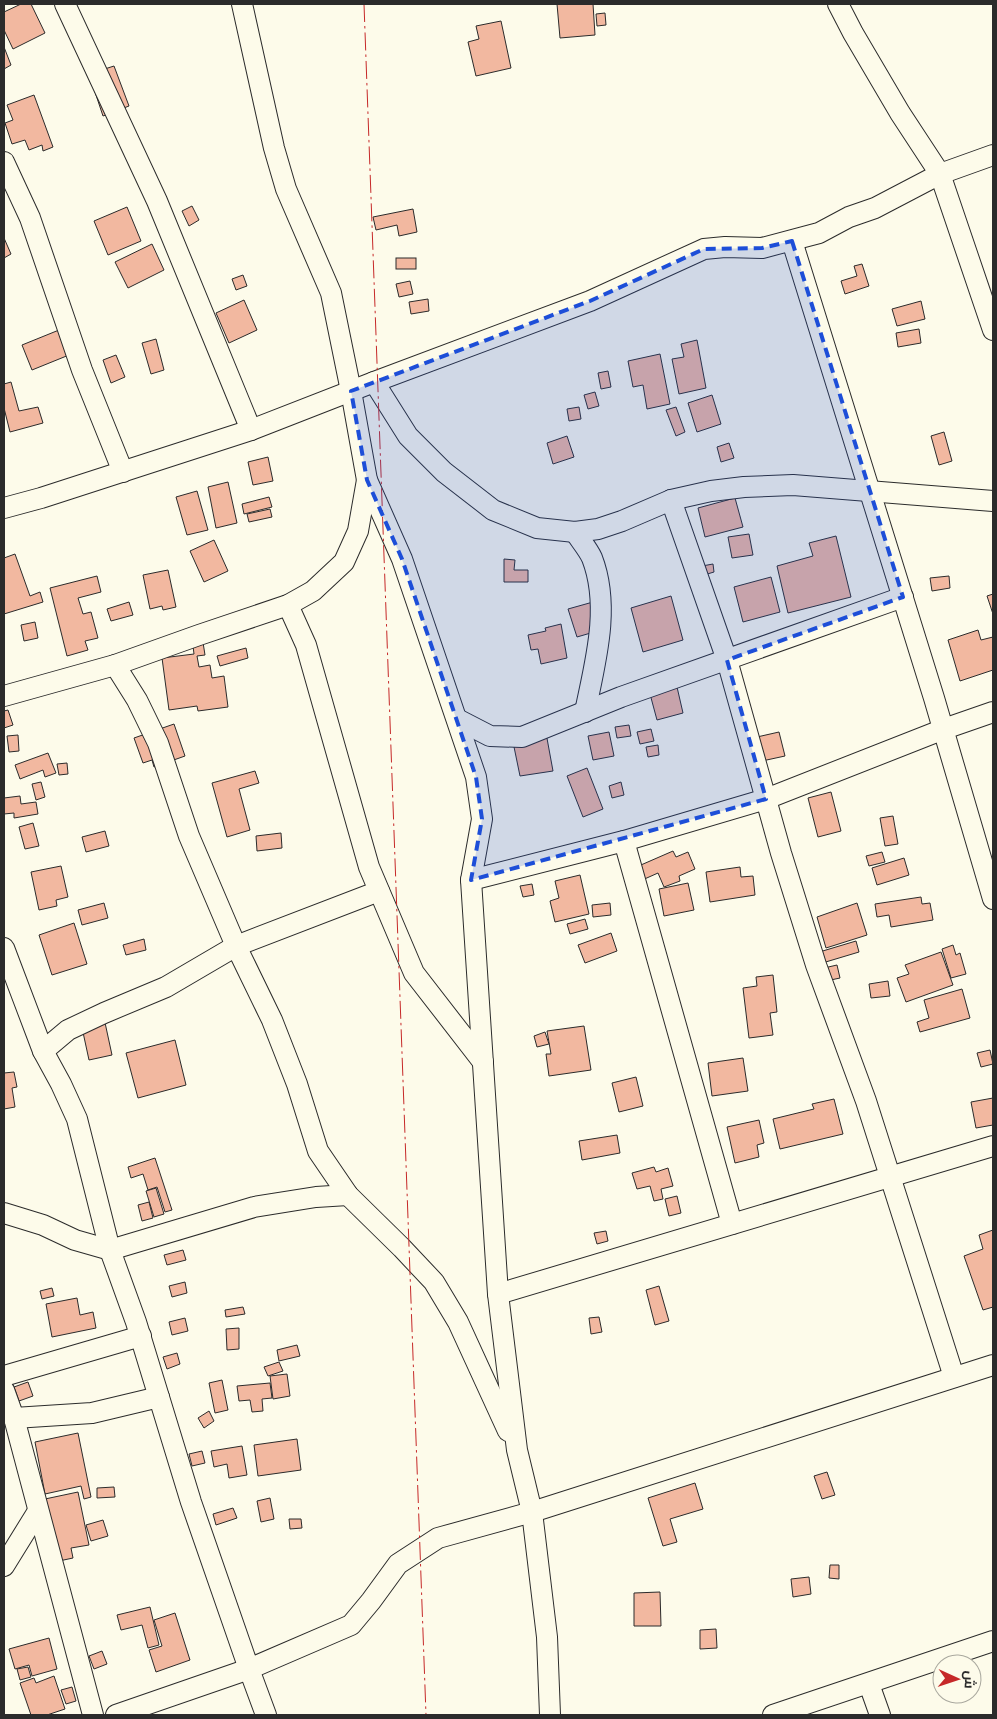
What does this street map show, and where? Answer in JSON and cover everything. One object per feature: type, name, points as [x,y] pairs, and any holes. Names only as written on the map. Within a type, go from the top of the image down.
[{"type":"street","points":[[65,4],[157,201],[251,430]]},
{"type":"street","points":[[242,4],[274,148],[286,190],[331,293],[367,480],[402,559],[476,777],[482,819],[471,880],[498,1294],[517,1450],[532,1512],[547,1637],[550,1715]]},
{"type":"street","points":[[838,4],[900,113],[940,174],[993,330]]},
{"type":"street","points":[[4,508],[123,472],[251,430],[351,390],[590,301],[704,248],[762,248],[819,233],[849,217],[875,208],[940,174],[993,154]]},
{"type":"street","points":[[4,162],[30,218],[82,370],[123,472]]},
{"type":"street","points":[[792,241],[944,729],[993,899]]},
{"type":"street","points":[[374,382],[408,436],[444,472],[493,510],[537,528],[575,532],[598,529],[671,500],[711,491],[744,487],[793,485],[871,493],[993,501]]},
{"type":"street","points":[[4,696],[115,665],[199,634],[288,605],[313,591],[344,562],[358,531],[367,480]]},
{"type":"street","points":[[671,500],[727,660],[816,965],[866,1102],[954,1377]]},
{"type":"street","points":[[575,532],[591,556],[601,599],[598,640],[585,712]]},
{"type":"street","points":[[457,719],[490,736],[522,737],[585,712],[903,597]]},
{"type":"street","points":[[288,605],[306,645],[369,867],[379,891],[414,973],[483,1062]]},
{"type":"street","points":[[115,665],[137,700],[158,743],[189,836],[236,946],[272,1020],[297,1084],[318,1151],[348,1195],[434,1282],[458,1322],[478,1361],[517,1450]]},
{"type":"street","points":[[471,880],[624,841],[766,799],[944,729],[993,712]]},
{"type":"street","points":[[624,841],[732,1224]]},
{"type":"street","points":[[43,1051],[68,1030],[166,988],[236,946],[379,891]]},
{"type":"street","points":[[4,948],[43,1051],[77,1118],[110,1250],[141,1336],[191,1502],[249,1669],[268,1714]]},
{"type":"street","points":[[498,1294],[993,1146]]},
{"type":"street","points":[[4,1213],[43,1225],[75,1240],[110,1250],[254,1207],[316,1197],[348,1195]]},
{"type":"street","points":[[4,1376],[141,1336]]},
{"type":"street","points":[[124,1714],[249,1669],[351,1625],[398,1564],[438,1538],[532,1512],[993,1365]]},
{"type":"street","points":[[4,1390],[14,1418],[93,1715]]},
{"type":"street","points":[[14,1418],[92,1413],[159,1397]]},
{"type":"street","points":[[4,1566],[38,1511]]},
{"type":"street","points":[[772,1715],[993,1642]]},
{"type":"street","points":[[869,1684],[880,1715]]},
{"type":"highlighted area","points":[[792,241],[903,597],[727,660],[766,799],[471,880],[482,819],[476,777],[402,559],[367,480],[351,391],[590,301],[704,249],[762,248]]},
{"type":"building","points":[[21,4],[31,4],[45,33],[13,49],[4,30],[4,12]]},
{"type":"building","points":[[557,4],[593,4],[595,35],[560,38]]},
{"type":"building","points":[[605,13],[606,25],[597,26],[596,14]]},
{"type":"building","points":[[501,21],[511,68],[476,76],[468,42],[479,39],[476,26]]},
{"type":"building","points":[[4,47],[11,65],[4,69]]},
{"type":"building","points":[[114,66],[129,106],[103,116],[89,74]]},
{"type":"building","points":[[34,95],[53,147],[43,151],[42,145],[29,150],[25,140],[12,144],[5,123],[13,120],[7,105]]},
{"type":"building","points":[[192,206],[199,220],[189,226],[182,211]]},
{"type":"building","points":[[127,207],[141,241],[108,255],[94,221]]},
{"type":"building","points":[[413,209],[417,232],[399,236],[397,225],[376,230],[373,217]]},
{"type":"building","points":[[4,238],[11,254],[4,258]]},
{"type":"building","points":[[152,244],[164,270],[128,288],[115,262]]},
{"type":"building","points":[[396,258],[416,258],[416,269],[396,269]]},
{"type":"building","points":[[862,264],[869,286],[845,294],[841,281],[857,276],[854,266]]},
{"type":"building","points":[[243,275],[247,286],[236,290],[232,279]]},
{"type":"building","points":[[410,281],[413,294],[399,297],[396,284]]},
{"type":"building","points":[[428,299],[429,311],[411,314],[409,302]]},
{"type":"building","points":[[244,300],[257,330],[229,343],[216,313]]},
{"type":"building","points":[[921,301],[925,319],[897,326],[892,309]]},
{"type":"building","points":[[919,329],[921,343],[898,347],[896,333]]},
{"type":"building","points":[[59,330],[69,355],[32,370],[22,345]]},
{"type":"building","points":[[156,339],[164,370],[151,374],[142,343]]},
{"type":"building","points":[[697,340],[706,388],[679,394],[672,359],[684,357],[681,344]]},
{"type":"building","points":[[660,354],[670,404],[647,409],[643,385],[633,387],[628,361]]},
{"type":"building","points":[[116,355],[125,377],[111,383],[103,360]]},
{"type":"building","points":[[608,371],[611,387],[601,389],[598,373]]},
{"type":"building","points":[[11,382],[19,411],[38,407],[43,423],[10,432],[4,408],[4,384]]},
{"type":"building","points":[[595,392],[599,406],[588,409],[584,395]]},
{"type":"building","points":[[712,395],[721,424],[697,432],[688,403]]},
{"type":"building","points":[[579,407],[581,419],[569,421],[567,409]]},
{"type":"building","points":[[676,407],[685,432],[676,436],[666,410]]},
{"type":"building","points":[[944,432],[952,461],[939,465],[931,436]]},
{"type":"building","points":[[567,436],[574,457],[553,464],[547,443]]},
{"type":"building","points":[[729,443],[734,458],[721,462],[717,447]]},
{"type":"building","points":[[268,457],[273,481],[253,485],[248,462]]},
{"type":"building","points":[[228,482],[237,523],[216,528],[208,487]]},
{"type":"building","points":[[197,491],[208,530],[187,535],[176,497]]},
{"type":"building","points":[[269,497],[272,507],[244,514],[242,504]]},
{"type":"building","points":[[735,498],[743,527],[705,537],[698,508]]},
{"type":"building","points":[[270,509],[272,517],[249,522],[247,514]]},
{"type":"building","points":[[749,534],[753,555],[732,558],[728,537]]},
{"type":"building","points":[[836,536],[851,597],[788,613],[777,566],[813,556],[809,543]]},
{"type":"building","points":[[214,540],[228,571],[204,582],[190,551]]},
{"type":"building","points":[[15,554],[30,596],[40,592],[43,602],[4,614],[4,558]]},
{"type":"building","points":[[504,559],[515,560],[514,570],[528,570],[528,582],[504,582]]},
{"type":"building","points":[[713,564],[714,572],[704,575],[702,566]]},
{"type":"building","points":[[168,570],[176,607],[163,610],[162,606],[150,609],[143,575]]},
{"type":"building","points":[[97,576],[101,592],[78,598],[83,614],[91,612],[98,638],[85,641],[88,650],[67,656],[50,588]]},
{"type":"building","points":[[949,576],[950,588],[932,591],[930,578]]},
{"type":"building","points":[[771,577],[780,612],[743,622],[734,587]]},
{"type":"building","points":[[993,594],[993,614],[987,596]]},
{"type":"building","points":[[671,596],[683,640],[643,652],[631,608]]},
{"type":"building","points":[[129,602],[133,615],[111,621],[107,609]]},
{"type":"building","points":[[593,602],[601,630],[577,637],[568,609]]},
{"type":"building","points":[[35,622],[38,638],[24,641],[21,625]]},
{"type":"building","points":[[561,624],[567,658],[541,664],[538,649],[531,650],[528,635],[546,631],[545,628]]},
{"type":"building","points":[[978,630],[981,640],[993,637],[993,670],[960,681],[948,640]]},
{"type":"building","points":[[202,636],[205,655],[197,656],[199,667],[210,665],[212,678],[224,676],[228,707],[198,711],[197,706],[169,710],[162,658],[194,654],[192,638]]},
{"type":"building","points":[[246,648],[248,658],[220,666],[217,656]]},
{"type":"building","points":[[677,687],[683,713],[657,720],[650,694]]},
{"type":"building","points":[[8,710],[13,725],[4,728],[4,711]]},
{"type":"building","points":[[544,722],[553,771],[520,776],[513,742],[521,740],[519,727]]},
{"type":"building","points":[[174,724],[185,756],[154,767],[152,760],[143,763],[134,738]]},
{"type":"building","points":[[629,725],[631,736],[617,738],[615,727]]},
{"type":"building","points":[[651,729],[654,741],[640,744],[637,732]]},
{"type":"building","points":[[609,732],[614,756],[593,760],[588,736]]},
{"type":"building","points":[[779,732],[785,756],[762,761],[757,737]]},
{"type":"building","points":[[18,735],[19,751],[9,752],[7,736]]},
{"type":"building","points":[[658,745],[659,755],[648,757],[646,747]]},
{"type":"building","points":[[48,753],[56,773],[45,777],[43,770],[20,779],[15,765]]},
{"type":"building","points":[[67,763],[68,774],[59,775],[57,764]]},
{"type":"building","points":[[587,768],[603,809],[583,817],[567,776]]},
{"type":"building","points":[[255,771],[259,783],[239,789],[250,830],[227,837],[212,783]]},
{"type":"building","points":[[41,782],[45,797],[36,800],[32,784]]},
{"type":"building","points":[[621,782],[624,795],[612,798],[609,786]]},
{"type":"building","points":[[831,792],[841,831],[818,837],[808,798]]},
{"type":"building","points":[[20,796],[21,804],[36,802],[38,814],[14,818],[14,813],[4,814],[4,798]]},
{"type":"building","points":[[893,816],[898,844],[885,846],[880,818]]},
{"type":"building","points":[[33,823],[39,846],[25,849],[19,827]]},
{"type":"building","points":[[105,831],[109,846],[86,852],[82,837]]},
{"type":"building","points":[[281,833],[282,848],[257,851],[256,836]]},
{"type":"building","points":[[673,851],[676,857],[688,852],[695,869],[679,876],[680,881],[664,887],[658,873],[640,881],[634,868]]},
{"type":"building","points":[[882,852],[885,862],[869,866],[866,856]]},
{"type":"building","points":[[904,858],[909,875],[877,885],[872,868]]},
{"type":"building","points":[[61,866],[68,897],[56,900],[57,906],[39,910],[31,872]]},
{"type":"building","points":[[740,867],[741,877],[753,876],[755,895],[710,902],[706,872]]},
{"type":"building","points":[[580,875],[589,914],[555,922],[550,901],[559,898],[555,881]]},
{"type":"building","points":[[688,883],[694,910],[664,916],[659,889]]},
{"type":"building","points":[[532,884],[534,895],[523,897],[520,886]]},
{"type":"building","points":[[921,897],[922,904],[930,903],[933,920],[891,927],[889,915],[877,917],[875,904]]},
{"type":"building","points":[[104,903],[108,918],[82,925],[78,910]]},
{"type":"building","points":[[610,903],[611,915],[593,917],[592,905]]},
{"type":"building","points":[[857,903],[867,935],[826,948],[817,917]]},
{"type":"building","points":[[585,919],[588,929],[570,934],[567,924]]},
{"type":"building","points":[[74,923],[87,964],[52,975],[39,935]]},
{"type":"building","points":[[611,933],[617,951],[585,963],[578,945]]},
{"type":"building","points":[[144,939],[146,950],[126,955],[123,945]]},
{"type":"building","points":[[856,941],[859,952],[819,964],[816,953]]},
{"type":"building","points":[[953,945],[956,955],[960,953],[966,974],[951,978],[942,949]]},
{"type":"building","points":[[941,952],[953,985],[906,1002],[897,978],[909,974],[905,965]]},
{"type":"building","points":[[837,965],[840,978],[826,981],[824,968]]},
{"type":"building","points":[[773,975],[777,1012],[770,1013],[773,1035],[749,1038],[743,988],[757,986],[756,977]]},
{"type":"building","points":[[888,981],[890,996],[871,998],[869,984]]},
{"type":"building","points":[[962,989],[970,1018],[920,1032],[917,1022],[929,1018],[924,1000]]},
{"type":"building","points":[[104,1018],[112,1055],[89,1060],[81,1023]]},
{"type":"building","points":[[584,1026],[591,1070],[549,1076],[546,1054],[551,1054],[547,1031]]},
{"type":"building","points":[[545,1032],[549,1044],[537,1047],[534,1036]]},
{"type":"building","points":[[175,1040],[186,1085],[138,1098],[126,1053]]},
{"type":"building","points":[[990,1050],[993,1064],[981,1067],[977,1053]]},
{"type":"building","points":[[743,1058],[748,1091],[712,1096],[708,1063]]},
{"type":"building","points":[[14,1072],[17,1087],[12,1088],[15,1107],[4,1109],[4,1073]]},
{"type":"building","points":[[636,1077],[643,1106],[619,1112],[612,1083]]},
{"type":"building","points":[[993,1098],[993,1125],[976,1128],[971,1102]]},
{"type":"building","points":[[834,1099],[843,1134],[780,1149],[773,1119],[814,1109],[812,1104]]},
{"type":"building","points":[[759,1120],[764,1143],[757,1145],[759,1157],[735,1163],[727,1127]]},
{"type":"building","points":[[617,1135],[620,1153],[582,1160],[579,1141]]},
{"type":"building","points":[[155,1158],[172,1210],[165,1212],[157,1187],[148,1190],[143,1174],[131,1178],[128,1167]]},
{"type":"building","points":[[654,1167],[656,1172],[668,1168],[673,1186],[661,1189],[663,1199],[654,1201],[650,1186],[637,1189],[632,1173]]},
{"type":"building","points":[[156,1188],[164,1214],[154,1217],[146,1191]]},
{"type":"building","points":[[677,1196],[681,1213],[669,1216],[665,1199]]},
{"type":"building","points":[[149,1202],[153,1218],[142,1221],[138,1205]]},
{"type":"building","points":[[993,1230],[993,1307],[983,1310],[964,1256],[983,1249],[979,1235]]},
{"type":"building","points":[[606,1231],[608,1241],[597,1244],[594,1233]]},
{"type":"building","points":[[183,1250],[186,1260],[167,1265],[164,1255]]},
{"type":"building","points":[[185,1282],[187,1293],[172,1297],[169,1286]]},
{"type":"building","points":[[659,1286],[669,1321],[655,1325],[646,1290]]},
{"type":"building","points":[[52,1288],[54,1296],[42,1299],[40,1291]]},
{"type":"building","points":[[77,1298],[80,1315],[93,1312],[96,1328],[52,1337],[46,1304]]},
{"type":"building","points":[[243,1307],[245,1314],[226,1317],[225,1310]]},
{"type":"building","points":[[599,1317],[602,1332],[591,1334],[589,1318]]},
{"type":"building","points":[[185,1318],[188,1331],[172,1335],[169,1322]]},
{"type":"building","points":[[239,1328],[239,1349],[227,1350],[226,1329]]},
{"type":"building","points":[[297,1345],[300,1356],[279,1361],[277,1350]]},
{"type":"building","points":[[177,1353],[180,1364],[167,1369],[163,1357]]},
{"type":"building","points":[[279,1362],[283,1371],[268,1376],[264,1367]]},
{"type":"building","points":[[287,1374],[290,1396],[273,1399],[270,1376]]},
{"type":"building","points":[[222,1380],[228,1410],[215,1413],[209,1383]]},
{"type":"building","points":[[28,1382],[33,1396],[19,1401],[14,1387]]},
{"type":"building","points":[[270,1383],[272,1398],[262,1399],[263,1411],[252,1412],[250,1400],[239,1401],[237,1386]]},
{"type":"building","points":[[209,1411],[214,1421],[204,1428],[198,1418]]},
{"type":"building","points":[[78,1433],[91,1497],[84,1499],[81,1486],[45,1494],[35,1442]]},
{"type":"building","points":[[297,1439],[301,1470],[258,1476],[254,1445]]},
{"type":"building","points":[[242,1446],[247,1475],[229,1478],[227,1464],[214,1467],[211,1451]]},
{"type":"building","points":[[202,1451],[205,1463],[192,1466],[189,1454]]},
{"type":"building","points":[[827,1472],[835,1495],[822,1499],[814,1476]]},
{"type":"building","points":[[695,1483],[703,1509],[670,1519],[677,1542],[663,1546],[648,1498]]},
{"type":"building","points":[[114,1487],[115,1497],[97,1498],[97,1488]]},
{"type":"building","points":[[78,1492],[89,1545],[71,1548],[73,1558],[59,1561],[45,1499]]},
{"type":"building","points":[[270,1498],[274,1519],[261,1522],[257,1501]]},
{"type":"building","points":[[233,1508],[237,1518],[216,1525],[213,1514]]},
{"type":"building","points":[[289,1519],[301,1519],[302,1528],[290,1529]]},
{"type":"building","points":[[103,1520],[108,1536],[91,1541],[86,1525]]},
{"type":"building","points":[[830,1565],[839,1565],[839,1579],[829,1578]]},
{"type":"building","points":[[809,1577],[811,1594],[793,1597],[791,1579]]},
{"type":"building","points":[[660,1592],[661,1626],[634,1626],[634,1593]]},
{"type":"building","points":[[150,1607],[159,1645],[148,1648],[142,1625],[121,1630],[117,1615]]},
{"type":"building","points":[[175,1613],[190,1660],[156,1672],[149,1650],[162,1646],[154,1620]]},
{"type":"building","points":[[716,1629],[717,1648],[700,1649],[700,1630]]},
{"type":"building","points":[[49,1638],[57,1669],[32,1676],[29,1665],[15,1669],[9,1649]]},
{"type":"building","points":[[102,1651],[107,1664],[94,1669],[89,1656]]},
{"type":"building","points":[[28,1667],[31,1677],[20,1680],[17,1669]]},
{"type":"building","points":[[54,1676],[65,1709],[47,1715],[31,1715],[20,1683],[34,1678],[36,1683]]},
{"type":"building","points":[[72,1687],[76,1701],[66,1704],[61,1690]]},
{"type":"power","points":[[364,4],[426,1715]]}]
